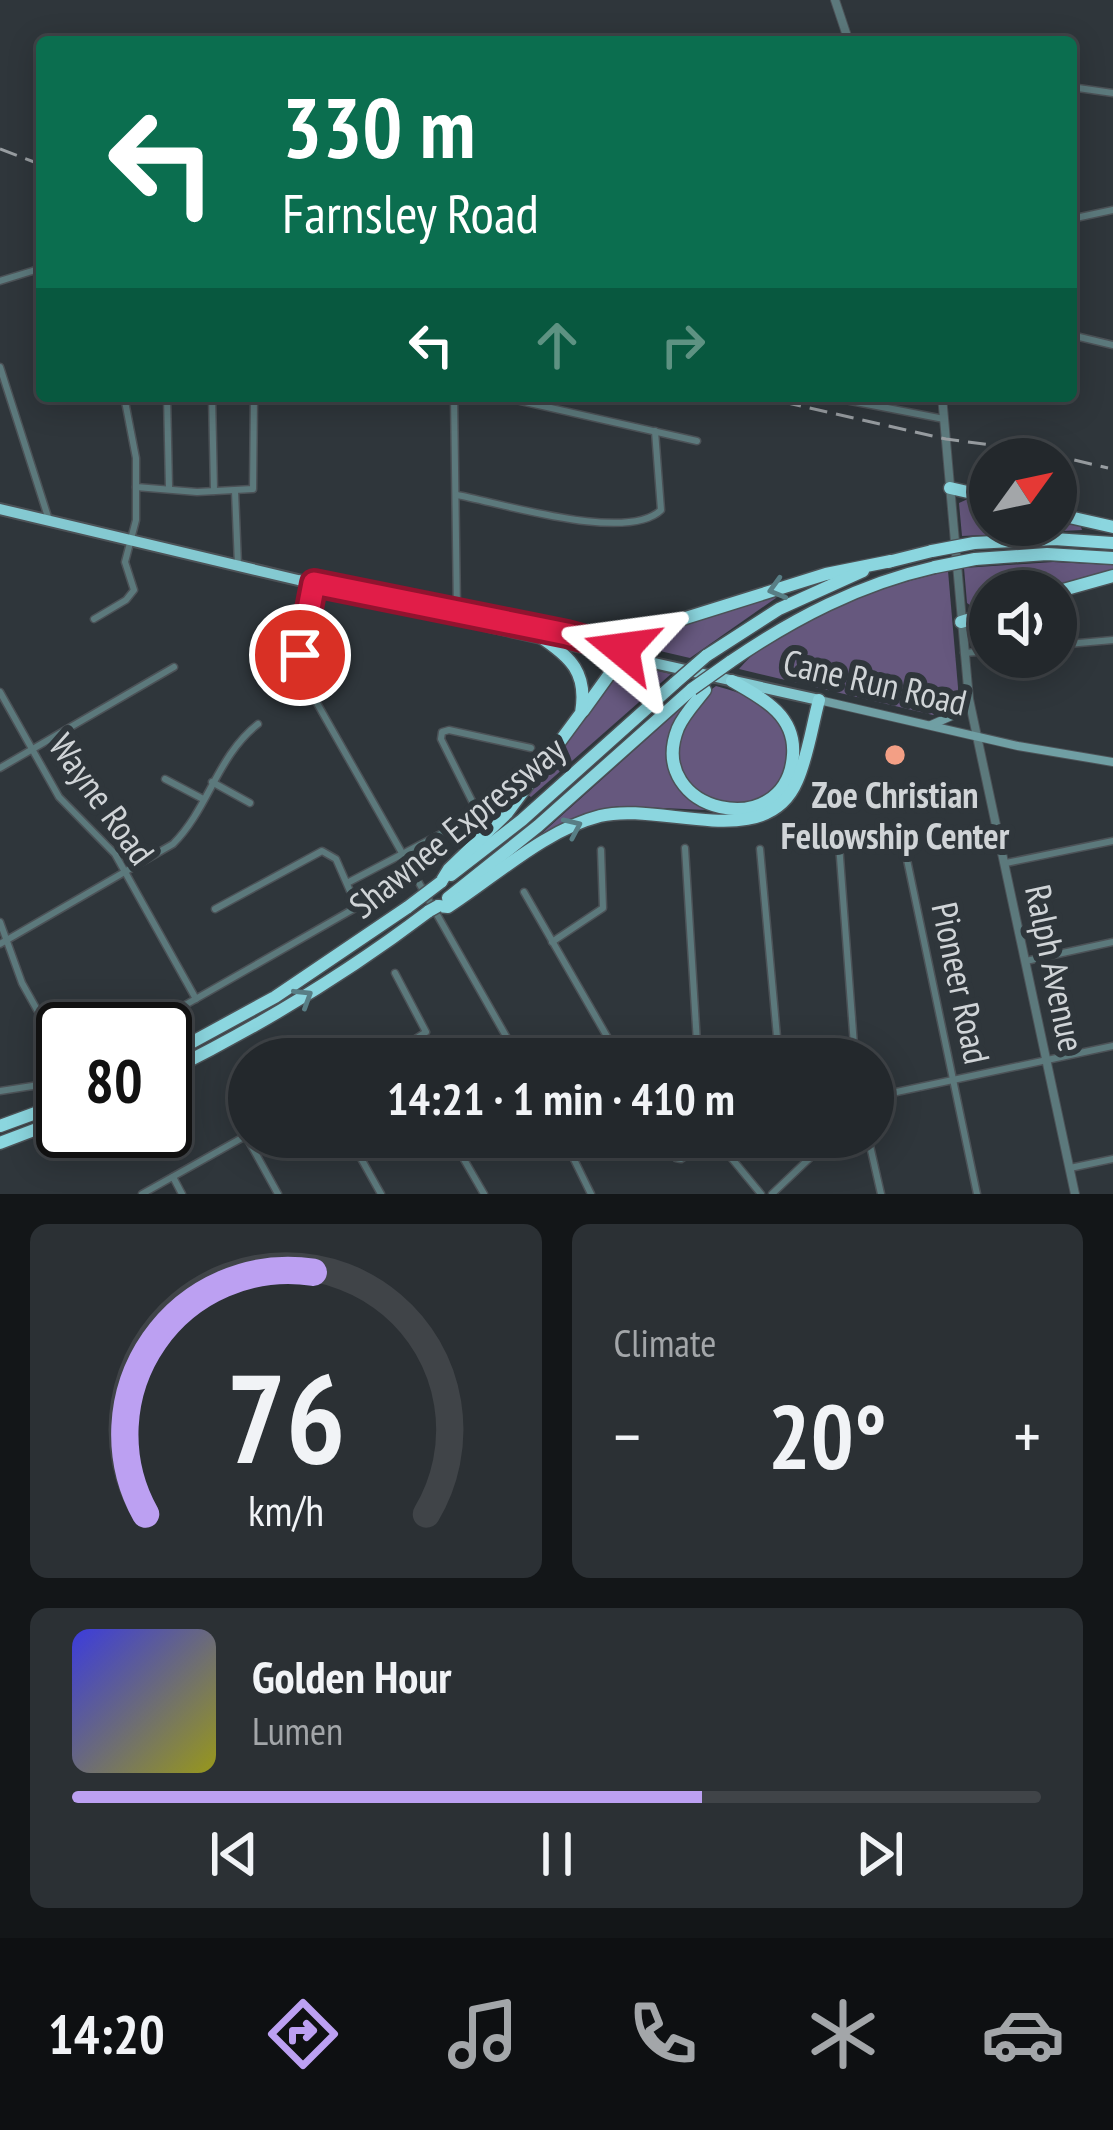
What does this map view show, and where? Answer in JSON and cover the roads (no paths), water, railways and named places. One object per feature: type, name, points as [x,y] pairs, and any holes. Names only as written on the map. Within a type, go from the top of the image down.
[{"type":"highway","points":[[950,488],[969,492]]},
{"type":"highway","name":"Cane Run Road","points":[[0,509],[819,700]]},
{"type":"highway","points":[[1077,519],[1113,527]]},
{"type":"highway","name":"Shawnee Expressway","points":[[192,1043],[275,998],[408,907],[522,820],[706,656],[798,599],[891,561],[932,550],[1054,539],[1113,542]]},
{"type":"highway","name":"Shawnee Expressway","points":[[192,1059],[288,1007],[438,905],[767,636],[850,593],[935,567],[1047,554],[1113,557]]},
{"type":"highway","points":[[567,634],[628,636],[826,574],[891,561]]},
{"type":"highway","points":[[1077,586],[1113,576]]},
{"type":"highway","name":"Cane Run Road","points":[[458,615],[468,613],[619,646],[624,654]]},
{"type":"highway","points":[[961,622],[969,620]]},
{"type":"highway","points":[[538,636],[563,652],[579,671],[584,696],[581,713]]},
{"type":"highway","points":[[441,882],[448,869],[507,813],[624,654]]},
{"type":"highway","points":[[699,690],[676,733],[679,777],[704,803],[727,810],[753,807],[784,784],[792,765],[793,743],[777,710],[732,681]]},
{"type":"highway","points":[[438,905],[448,907],[547,840],[586,820],[637,812],[738,821],[766,815],[785,801],[797,782],[819,700]]},
{"type":"highway","points":[[0,1126],[36,1113]]},
{"type":"highway","points":[[0,1143],[36,1129]]},
{"type":"main road","points":[[930,725],[956,714],[968,693]]},
{"type":"main road","name":"Cane Run Road","points":[[819,700],[1113,762]]},
{"type":"street","points":[[835,0],[847,36]]},
{"type":"street","points":[[1077,88],[1113,93]]},
{"type":"street","points":[[1077,218],[1113,210]]},
{"type":"street","points":[[0,281],[36,270]]},
{"type":"street","points":[[1077,336],[1113,345]]},
{"type":"street","points":[[0,367],[49,520]]},
{"type":"street","points":[[94,619],[126,601],[134,590],[125,562],[136,487],[134,433],[126,402]]},
{"type":"street","points":[[167,402],[169,487]]},
{"type":"street","points":[[212,402],[214,491]]},
{"type":"street","points":[[136,487],[214,491],[255,487],[254,402]]},
{"type":"street","points":[[454,402],[458,615]]},
{"type":"street","points":[[525,402],[698,441]]},
{"type":"street","points":[[856,402],[944,419]]},
{"type":"street","name":"Ralph Avenue","points":[[943,402],[968,693],[1075,1194]]},
{"type":"street","points":[[457,495],[586,523],[651,518],[661,510],[655,431]]},
{"type":"street","points":[[235,490],[238,565]]},
{"type":"street","points":[[314,583],[300,655],[301,674],[506,1038]]},
{"type":"street","points":[[1077,643],[1113,640]]},
{"type":"street","points":[[963,653],[969,653]]},
{"type":"street","points":[[0,768],[174,667]]},
{"type":"street","name":"Wayne Road","points":[[0,692],[59,797],[103,838],[196,999]]},
{"type":"street","points":[[4,942],[173,844],[230,750],[258,724]]},
{"type":"street","points":[[348,883],[476,812],[449,761],[442,732],[531,748]]},
{"type":"street","points":[[165,779],[203,799]]},
{"type":"street","points":[[212,782],[250,803]]},
{"type":"street","name":"Pioneer Road","points":[[854,1038],[839,844],[844,834],[855,830],[892,838],[904,850],[977,1194]]},
{"type":"street","points":[[1006,863],[1113,841]]},
{"type":"street","points":[[685,848],[697,1038]]},
{"type":"street","points":[[760,849],[777,1038]]},
{"type":"street","points":[[552,942],[603,908],[601,850]]},
{"type":"street","points":[[191,1002],[356,909],[348,883],[327,852],[316,853],[215,909]]},
{"type":"street","points":[[524,892],[608,1038]]},
{"type":"street","points":[[0,922],[4,942],[36,1008]]},
{"type":"street","points":[[1026,961],[1113,943]]},
{"type":"street","points":[[395,973],[425,1034],[419,1038]]},
{"type":"street","points":[[894,1092],[1113,1046]]},
{"type":"street","points":[[0,1090],[36,1085]]},
{"type":"street","points":[[142,1194],[228,1146]]},
{"type":"street","points":[[260,1158],[278,1194]]},
{"type":"street","points":[[361,1158],[381,1194]]},
{"type":"street","points":[[464,1158],[484,1194]]},
{"type":"street","points":[[573,1158],[591,1194]]},
{"type":"street","points":[[731,1158],[761,1194]]},
{"type":"street","points":[[772,1194],[810,1158]]},
{"type":"street","points":[[872,1158],[880,1194]]},
{"type":"street","points":[[1070,1168],[1113,1159]]},
{"type":"street","points":[[173,1177],[182,1194]]},
{"type":"railway","points":[[0,149],[36,163]]},
{"type":"railway","points":[[783,402],[946,439],[1036,451],[1108,468]]},
{"type":"place","name":"Zoe Christian Fellowship Center","points":[[895,755]]}]
